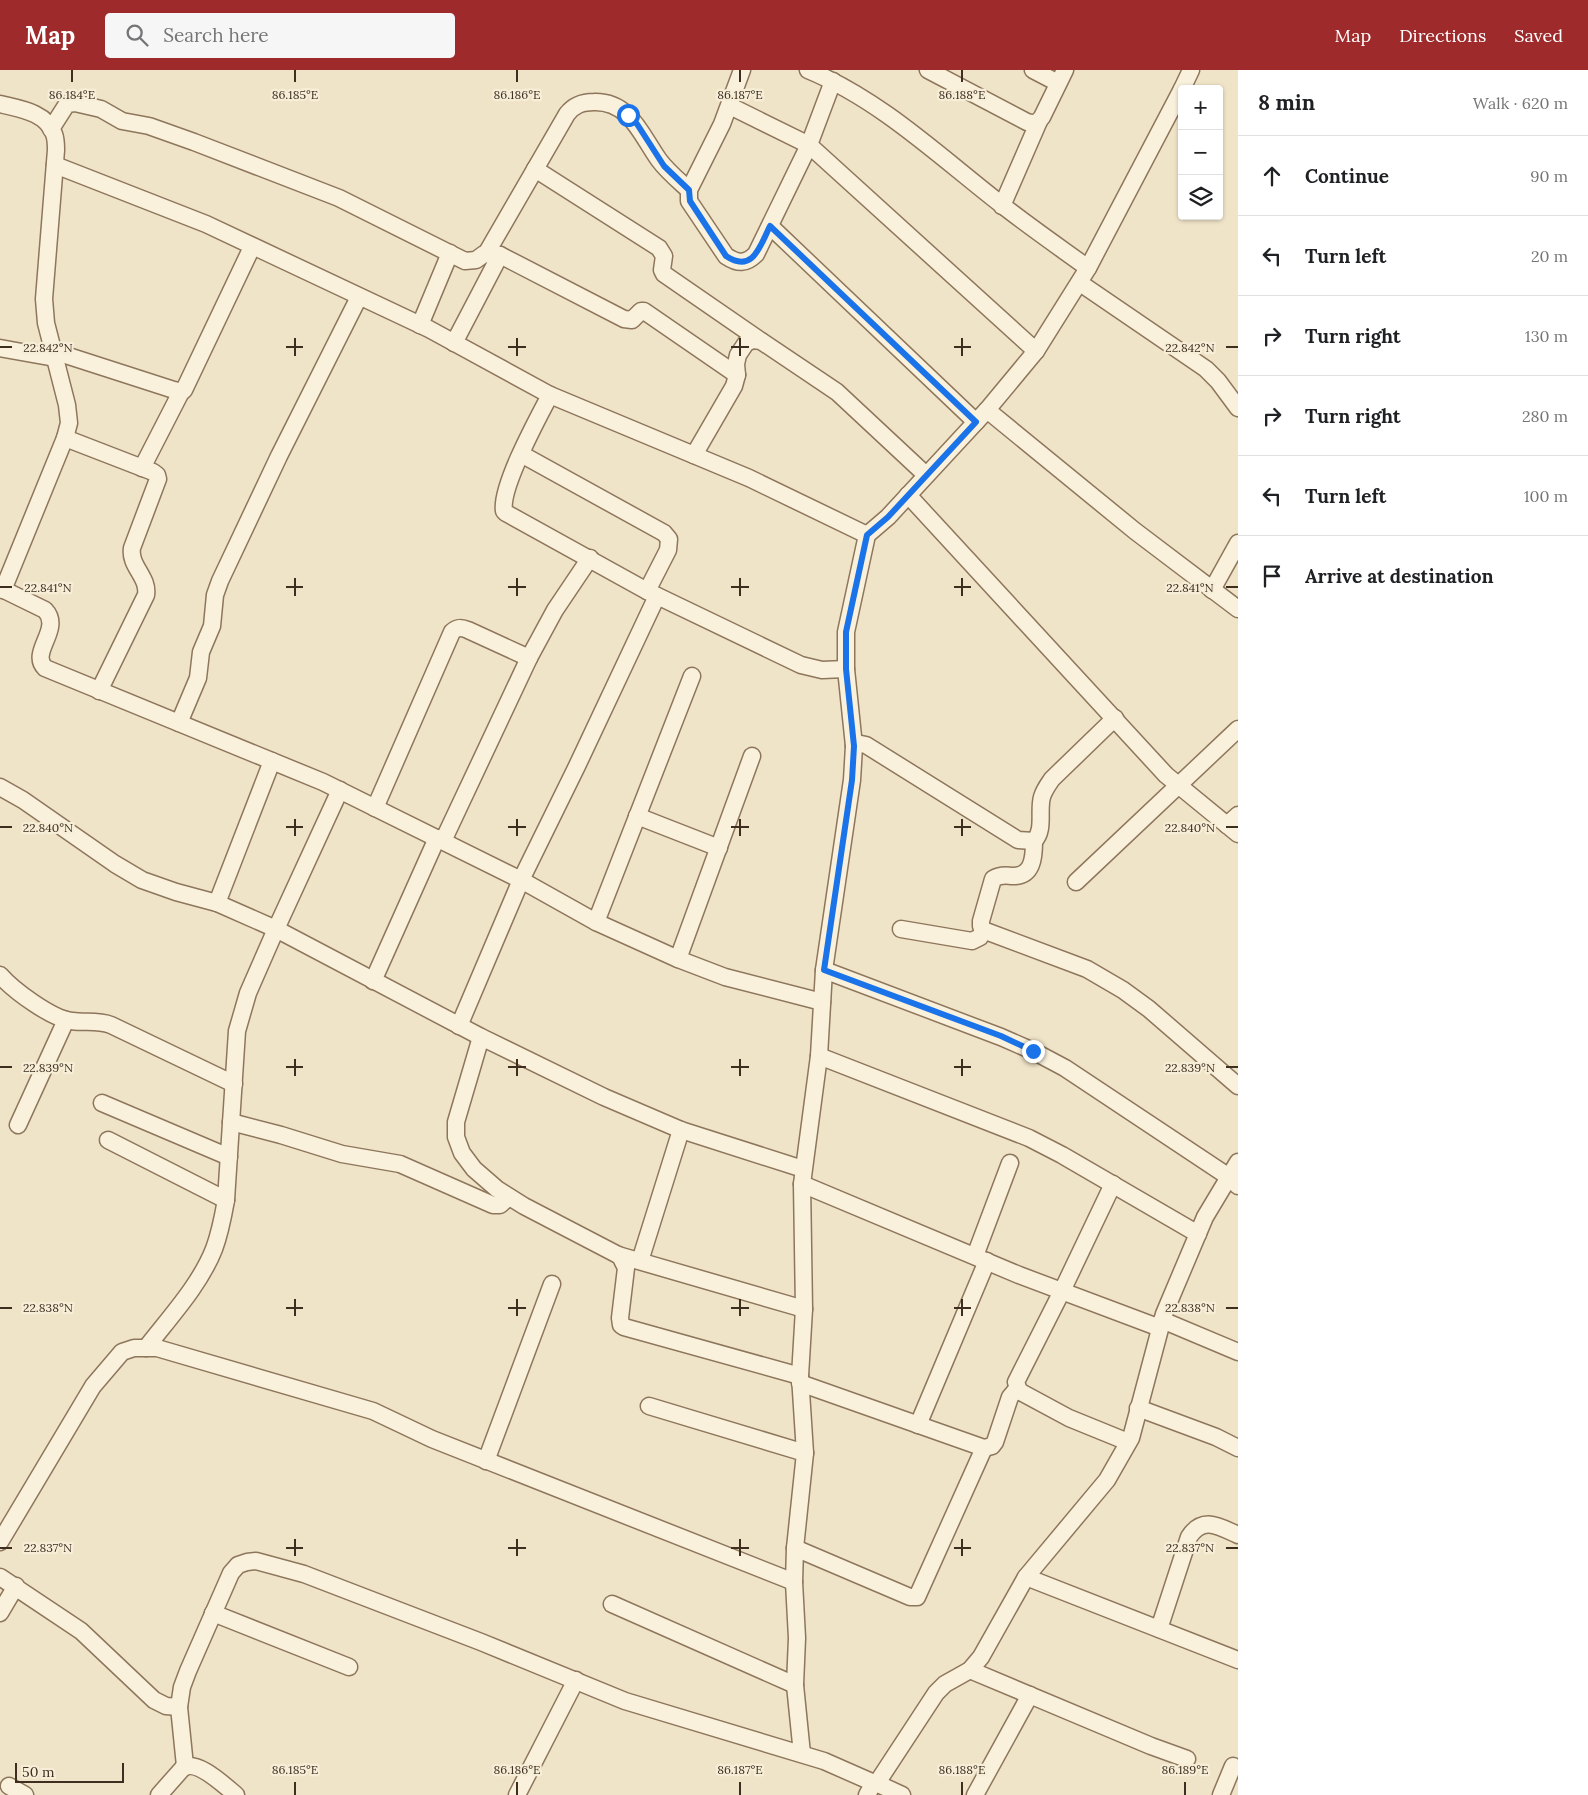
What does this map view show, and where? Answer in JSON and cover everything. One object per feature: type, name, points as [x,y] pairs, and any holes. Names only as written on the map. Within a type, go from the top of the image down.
[{"type":"street","points":[[742,70],[730,106],[689,190],[690,201],[726,256],[741,263],[749,261],[756,254],[809,146],[833,81]]},
{"type":"street","points":[[808,70],[833,81],[858,96],[918,138],[1002,206],[1088,268]]},
{"type":"street","points":[[928,70],[1027,122],[1033,124],[1039,121]]},
{"type":"street","points":[[1002,206],[1039,121],[1062,77],[1033,70]]},
{"type":"street","points":[[1184,85],[1192,70]]},
{"type":"street","points":[[802,1754],[795,1685],[797,1638],[794,1582],[795,1548],[805,1453],[800,1379],[804,1309],[803,1176],[818,1056],[824,970],[852,780],[854,746],[846,669],[846,632],[867,535],[888,517],[981,416],[1036,351],[1088,268],[1178,97]]},
{"type":"street","points":[[454,343],[493,255],[535,169],[572,108],[578,104],[597,102],[617,107],[628,115],[637,124],[664,166],[689,190]]},
{"type":"street","points":[[51,129],[67,104],[74,103],[95,107],[122,121],[149,126],[338,198],[465,261],[493,255],[624,319],[632,320],[641,311],[644,311],[737,376]]},
{"type":"street","points":[[0,104],[30,111],[46,121],[54,134],[56,150],[44,299],[46,323],[67,406],[68,422],[64,438],[2,589],[44,610],[49,615],[50,627],[40,659],[41,664],[51,671],[340,790],[521,880],[596,922],[678,959],[725,977],[822,1002]]},
{"type":"street","points":[[730,106],[809,146],[1036,351]]},
{"type":"street","points":[[55,165],[206,224],[420,325],[550,395],[749,478],[867,535]]},
{"type":"street","points":[[535,169],[659,248],[664,256],[662,270],[664,274],[837,392],[926,475]]},
{"type":"street","points":[[770,226],[981,416],[1238,610]]},
{"type":"street","points":[[142,468],[181,392],[187,386],[252,247]]},
{"type":"street","points":[[420,325],[450,254]]},
{"type":"street","points":[[1080,282],[1206,369],[1218,381],[1238,408]]},
{"type":"street","points":[[179,723],[198,678],[201,652],[212,626],[215,595],[220,580],[279,456],[359,297]]},
{"type":"street","points":[[694,455],[734,386],[737,376],[736,364],[738,355],[746,343],[753,340],[761,341]]},
{"type":"street","points":[[0,348],[54,355],[181,392]]},
{"type":"street","points":[[550,395],[513,470],[504,502],[504,511],[652,594],[801,665],[822,670],[846,669]]},
{"type":"street","points":[[64,438],[153,472],[157,475],[158,480],[131,554],[133,563],[146,584],[146,595],[99,691]]},
{"type":"street","points":[[459,1026],[521,880],[577,766],[652,594],[668,550],[668,538],[664,534],[521,454]]},
{"type":"street","points":[[908,495],[1166,775],[1234,825]]},
{"type":"street","points":[[1212,590],[1238,543]]},
{"type":"street","points":[[372,981],[529,658],[555,610],[590,558]]},
{"type":"street","points":[[375,808],[452,632],[462,628],[468,630],[529,658]]},
{"type":"street","points":[[596,922],[692,676]]},
{"type":"street","points":[[1115,718],[1052,779],[1046,788],[1040,804],[1040,830],[1038,837],[1034,841],[1032,865],[1027,872],[1018,876],[1002,875],[993,879],[981,926],[984,930],[1087,969],[1124,990],[1149,1009],[1238,1086]]},
{"type":"street","points":[[1076,882],[1238,729]]},
{"type":"street","points":[[854,746],[866,744],[1011,836],[1018,840],[1034,841]]},
{"type":"street","points":[[678,959],[752,756]]},
{"type":"street","points":[[217,903],[272,761]]},
{"type":"street","points":[[0,787],[23,800],[115,864],[142,880],[176,892],[217,903],[276,929],[459,1026],[604,1097],[681,1130],[803,1176],[981,1259],[1062,1291],[1238,1352]]},
{"type":"street","points":[[146,1348],[201,1275],[214,1249],[223,1221],[226,1200],[238,1031],[248,993],[340,790]]},
{"type":"street","points":[[637,816],[719,848]]},
{"type":"street","points":[[901,929],[972,941],[980,937],[984,930]]},
{"type":"street","points":[[824,970],[1001,1036],[1033,1051],[1065,1068],[1234,1181]]},
{"type":"street","points":[[0,975],[16,990],[54,1015],[66,1020],[98,1022],[111,1025],[234,1084]]},
{"type":"street","points":[[18,1125],[66,1020]]},
{"type":"street","points":[[481,1037],[456,1122],[456,1137],[462,1153],[474,1169],[497,1189],[524,1206],[618,1255],[804,1309]]},
{"type":"street","points":[[818,1056],[1029,1138],[1198,1234]]},
{"type":"street","points":[[102,1103],[229,1156]]},
{"type":"street","points":[[231,1122],[349,1156],[400,1164],[493,1205],[500,1205],[509,1197]]},
{"type":"street","points":[[640,1262],[681,1130]]},
{"type":"street","points":[[108,1140],[226,1200]]},
{"type":"street","points":[[873,1787],[944,1684],[970,1670],[981,1658],[1026,1577],[1107,1480],[1128,1442],[1161,1324],[1205,1217],[1234,1181],[1238,1162]]},
{"type":"street","points":[[918,1424],[981,1259],[1010,1163]]},
{"type":"street","points":[[1019,1391],[1016,1382],[1113,1184]]},
{"type":"street","points":[[618,1255],[623,1260],[626,1268],[620,1318],[621,1325],[624,1327],[800,1379],[984,1448],[992,1446],[995,1442],[1012,1392],[1019,1391],[1069,1418],[1128,1442]]},
{"type":"street","points":[[486,1460],[552,1284]]},
{"type":"street","points":[[0,1542],[93,1386],[122,1352],[134,1348],[157,1348],[373,1411],[432,1439],[794,1582]]},
{"type":"street","points":[[649,1406],[805,1453]]},
{"type":"street","points":[[1138,1408],[1216,1437],[1238,1448]]},
{"type":"street","points":[[795,1548],[910,1597],[917,1597],[984,1448]]},
{"type":"street","points":[[1159,1629],[1189,1537],[1195,1528],[1201,1525],[1217,1526],[1238,1535]]},
{"type":"street","points":[[160,1795],[185,1766],[179,1707],[182,1687],[188,1671],[231,1573],[238,1566],[256,1561],[304,1574],[576,1680],[625,1701],[802,1754],[850,1772],[873,1787],[902,1795]]},
{"type":"street","points":[[1026,1577],[1238,1660]]},
{"type":"street","points":[[0,1578],[16,1586],[81,1631],[154,1700],[166,1706],[179,1707]]},
{"type":"street","points":[[0,1613],[16,1586]]},
{"type":"street","points":[[612,1604],[795,1685]]},
{"type":"street","points":[[213,1614],[348,1667]]},
{"type":"street","points":[[970,1670],[1151,1746],[1187,1759]]},
{"type":"street","points":[[517,1795],[576,1680]]},
{"type":"street","points":[[975,1795],[1030,1695]]},
{"type":"street","points":[[185,1766],[203,1770],[235,1795]]},
{"type":"street","points":[[1221,1795],[1232,1766]]},
{"type":"street","points":[[9,1786],[25,1795]]},
{"type":"route","points":[[628,115],[637,124],[664,166],[689,190],[690,201],[726,256],[741,263],[749,261],[756,254],[770,226],[976,422],[888,517],[867,535],[846,632],[846,669],[854,746],[852,780],[824,970],[1001,1036],[1033,1051]]}]
